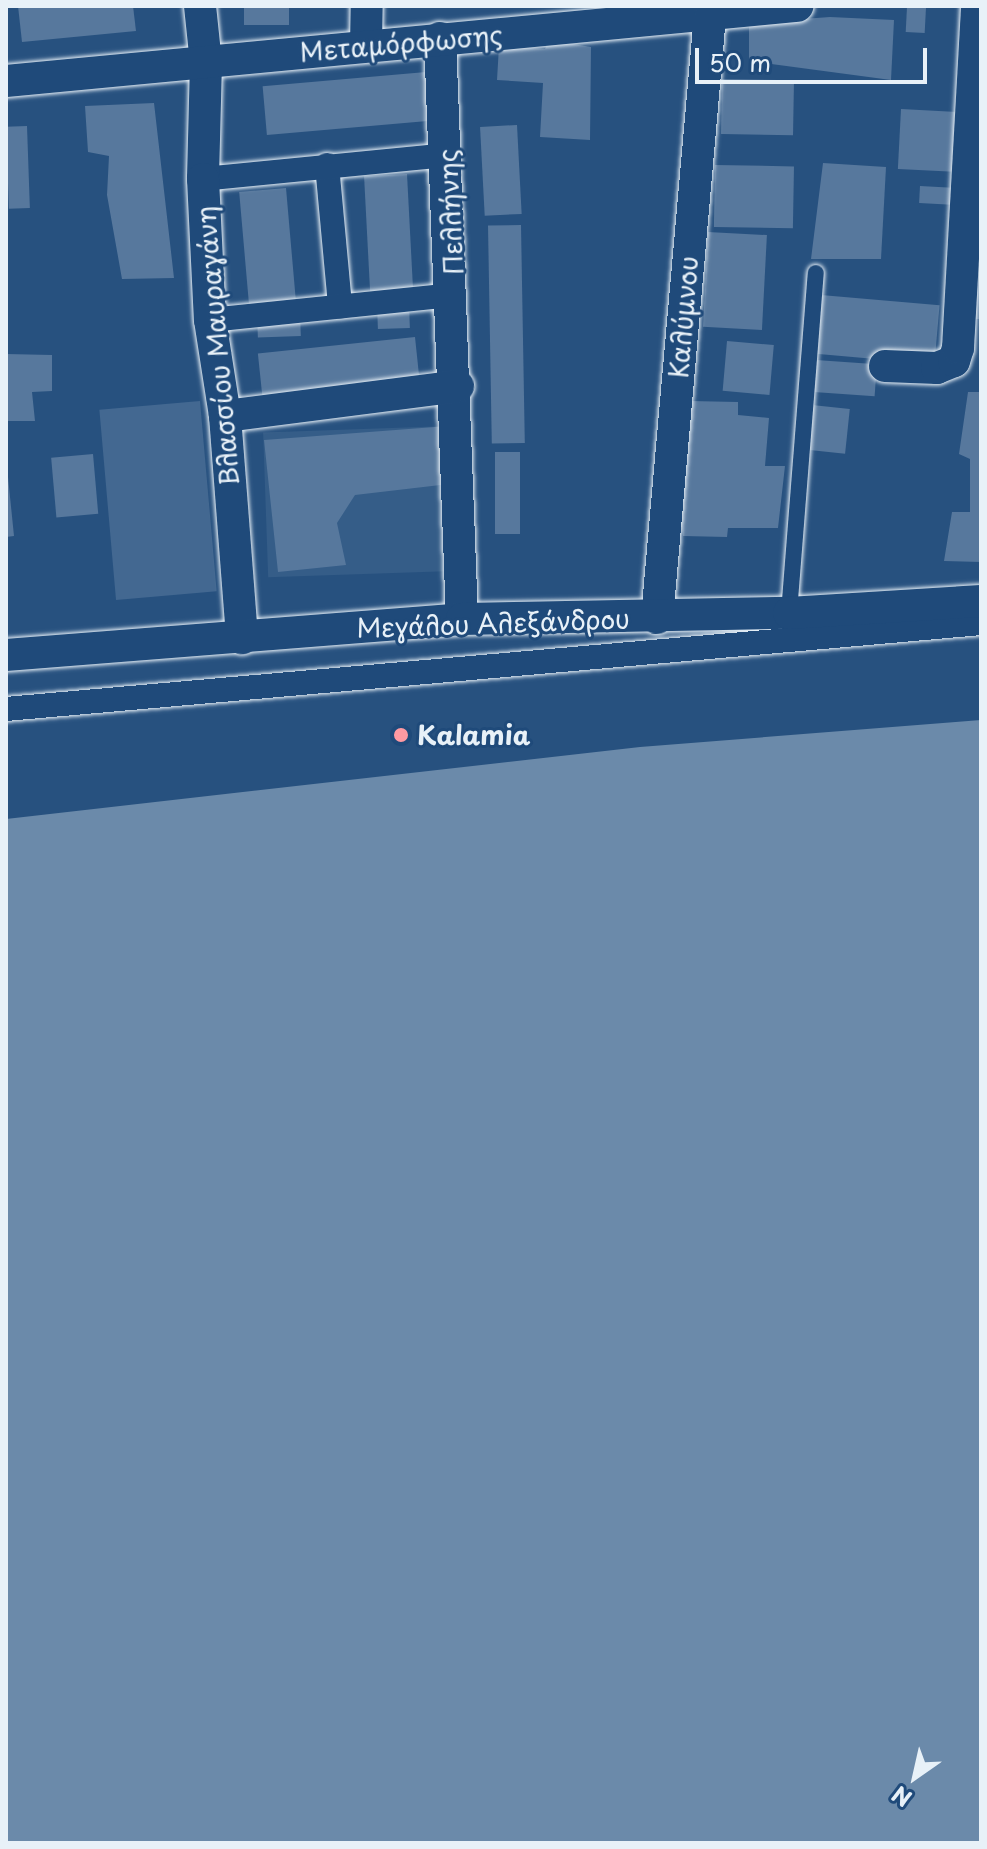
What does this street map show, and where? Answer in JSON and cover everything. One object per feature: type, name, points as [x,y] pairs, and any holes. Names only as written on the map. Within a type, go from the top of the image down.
[{"type":"street","name":"Βλασσίου Μαυραγάνη","points":[[200,6],[206,63],[203,179],[210,320],[225,416],[242,638]]},
{"type":"street","points":[[366,45],[367,6]]},
{"type":"street","name":"Μεταμόρφωσης","points":[[6,81],[797,6]]},
{"type":"street","points":[[885,366],[937,368],[954,361],[958,348],[977,6]]},
{"type":"street","name":"Καλύμνου","points":[[657,618],[710,16]]},
{"type":"street","name":"Πελλήνης","points":[[440,38],[458,386],[462,619]]},
{"type":"street","points":[[203,179],[447,155]]},
{"type":"street","points":[[327,165],[340,306]]},
{"type":"street","points":[[210,320],[454,295]]},
{"type":"street","points":[[225,416],[458,386]]},
{"type":"street","name":"Μεγάλου Αλεξάνδρου","points":[[6,655],[462,619],[657,618],[981,601]]},
{"type":"street","points":[[6,709],[981,623]]},
{"type":"lane","points":[[789,613],[816,273]]},
{"type":"shaded area","points":[[200,401],[217,591],[116,600],[99,410]]},
{"type":"shaded area","points":[[448,426],[453,571],[268,577],[263,432]]},
{"type":"shaded area","points":[[981,720],[981,1843],[6,1843],[6,819],[640,747]]},
{"type":"building","points":[[18,6],[133,6],[136,31],[22,42]]},
{"type":"building","points":[[244,6],[289,6],[289,25],[244,25]]},
{"type":"building","points":[[907,7],[926,8],[925,33],[906,32]]},
{"type":"building","points":[[830,17],[894,20],[891,80],[749,61],[749,23]]},
{"type":"building","points":[[549,40],[591,47],[590,140],[540,137],[543,83],[497,80],[499,46],[545,49]]},
{"type":"building","points":[[426,72],[430,121],[267,135],[263,86]]},
{"type":"building","points":[[722,79],[794,80],[793,135],[721,134]]},
{"type":"building","points":[[154,103],[174,278],[122,279],[107,195],[109,156],[88,152],[85,106]]},
{"type":"building","points":[[901,109],[962,112],[959,172],[898,169]]},
{"type":"building","points":[[517,125],[522,214],[485,216],[480,127]]},
{"type":"building","points":[[27,126],[30,208],[9,209],[6,127]]},
{"type":"building","points":[[823,163],[886,167],[881,259],[811,259]]},
{"type":"building","points":[[715,165],[794,166],[793,228],[714,227]]},
{"type":"building","points":[[407,174],[413,293],[370,295],[364,176]]},
{"type":"building","points":[[920,186],[957,188],[956,205],[919,203]]},
{"type":"building","points":[[286,188],[296,305],[249,309],[239,192]]},
{"type":"building","points":[[521,225],[525,443],[492,444],[488,226]]},
{"type":"building","points":[[708,232],[767,235],[762,330],[703,327]]},
{"type":"building","points":[[976,249],[981,319],[971,319]]},
{"type":"building","points":[[821,295],[940,305],[934,364],[816,354]]},
{"type":"building","points":[[409,303],[410,328],[378,329],[377,304]]},
{"type":"building","points":[[300,312],[301,336],[258,337],[257,314]]},
{"type":"building","points":[[415,337],[420,383],[263,399],[258,354]]},
{"type":"building","points":[[727,341],[774,345],[769,395],[723,391]]},
{"type":"building","points":[[6,354],[52,355],[52,391],[32,392],[35,421],[6,421]]},
{"type":"building","points":[[816,360],[877,364],[875,396],[814,392]]},
{"type":"building","points":[[968,392],[981,392],[981,562],[944,561],[952,512],[970,512],[970,459],[959,454]]},
{"type":"building","points":[[690,401],[738,402],[738,415],[769,418],[765,466],[785,466],[778,528],[728,528],[727,537],[683,536],[682,527],[674,528]]},
{"type":"building","points":[[812,405],[850,409],[845,454],[807,450]]},
{"type":"building","points":[[448,426],[449,484],[355,495],[337,523],[346,565],[278,572],[264,440]]},
{"type":"building","points":[[495,452],[520,452],[520,534],[495,534]]},
{"type":"building","points":[[93,454],[98,514],[56,517],[51,458]]},
{"type":"building","points":[[6,478],[14,536],[6,537]]},
{"type":"place","name":"Kalamia","points":[[401,735]]}]
